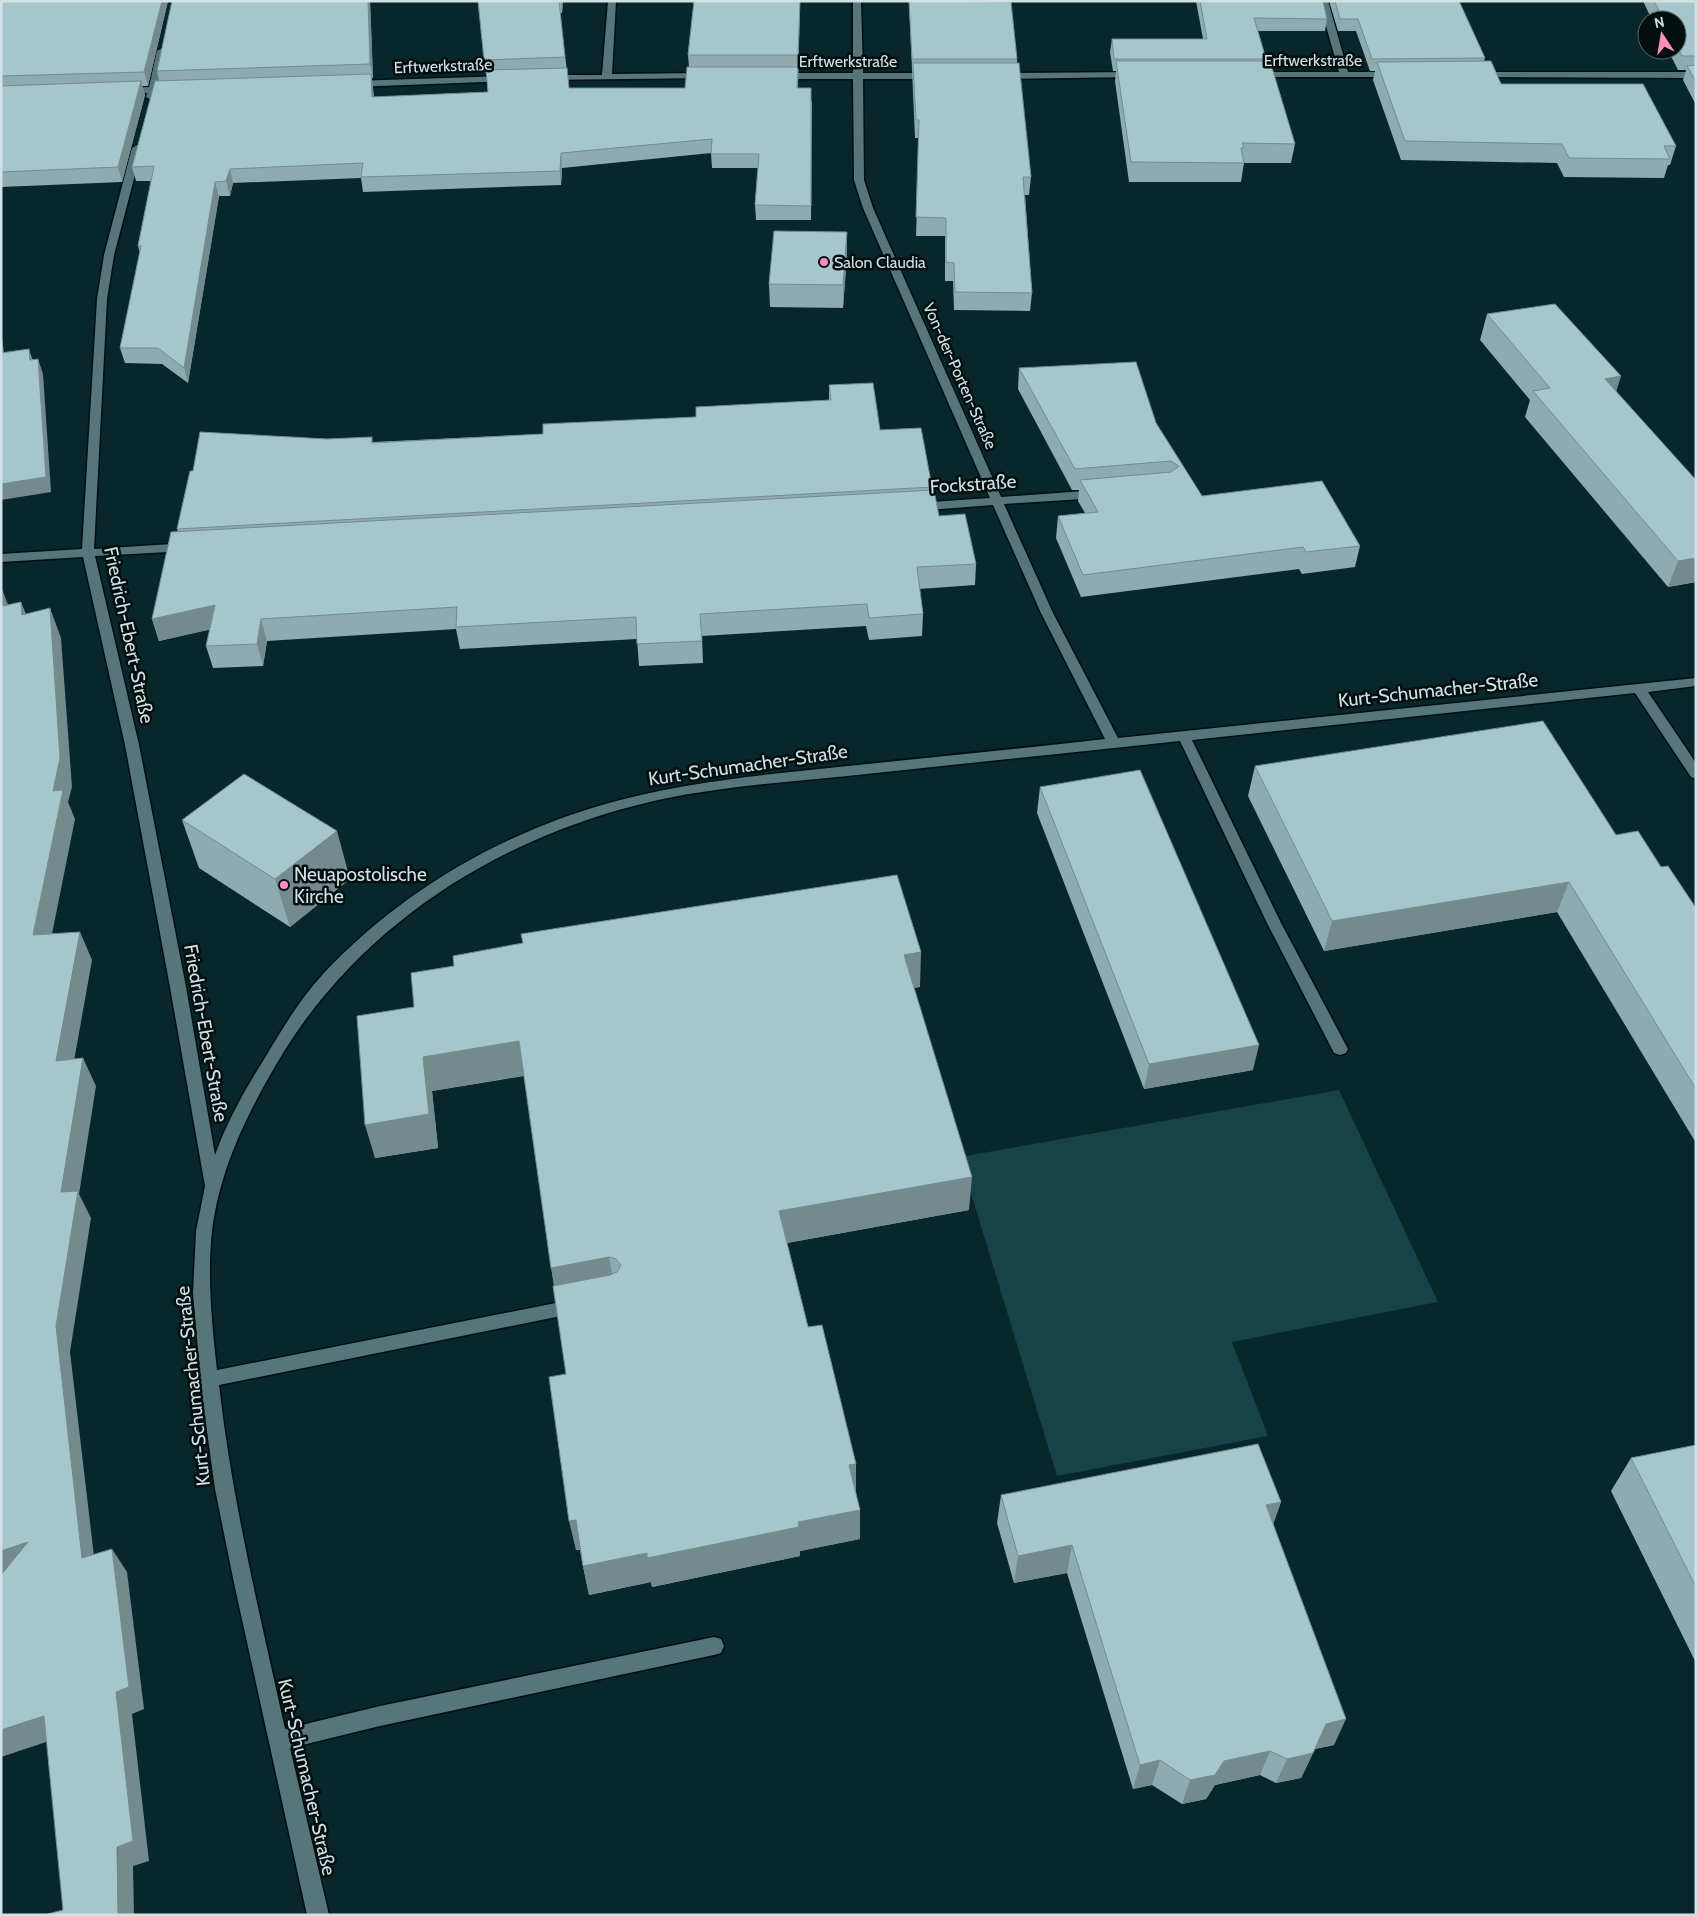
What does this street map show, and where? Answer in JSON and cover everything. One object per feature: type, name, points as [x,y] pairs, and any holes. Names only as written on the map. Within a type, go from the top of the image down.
[{"type":"street","points":[[607,76],[612,1]]},
{"type":"street","name":"Von-der-Porten-Straße","points":[[857,1],[858,156],[859,180],[863,193],[1048,612],[1114,743]]},
{"type":"street","points":[[1322,1],[1344,75]]},
{"type":"street","points":[[148,108],[163,46]]},
{"type":"street","name":"Erftwerkstraße","points":[[1244,75],[1402,75]]},
{"type":"street","points":[[1471,75],[1696,75]]},
{"type":"street","points":[[539,78],[712,76]]},
{"type":"street","name":"Erftwerkstraße","points":[[770,76],[946,76]]},
{"type":"street","points":[[986,76],[1145,76]]},
{"type":"street","name":"Erftwerkstraße","points":[[346,84],[520,78]]},
{"type":"street","points":[[115,91],[182,89]]},
{"type":"street","name":"Friedrich-Ebert-Straße","points":[[141,136],[109,255],[102,299],[88,552],[132,745],[178,987],[212,1188]]},
{"type":"street","name":"Fockstraße","points":[[900,508],[1112,493]]},
{"type":"street","points":[[1,558],[198,546]]},
{"type":"street","name":"Kurt-Schumacher-Straße","points":[[318,1915],[231,1528],[219,1460],[203,1328],[202,1277],[204,1230],[212,1188],[223,1154],[254,1087],[287,1034],[325,982],[387,922],[436,888],[483,860],[537,834],[593,813],[654,796],[714,786],[782,778],[1696,682]]},
{"type":"street","points":[[1639,689],[1696,774]]},
{"type":"street","points":[[1184,736],[1274,923],[1340,1049]]},
{"type":"street","points":[[210,1379],[596,1302]]},
{"type":"street","points":[[278,1741],[390,1714],[714,1646]]},
{"type":"shaded area","points":[[1339,1090],[1438,1302],[1232,1342],[1268,1436],[1057,1476],[960,1157]]},
{"type":"building","points":[[1,1],[162,1],[144,72],[1,76]]},
{"type":"building","points":[[172,1],[368,1],[370,64],[157,71]]},
{"type":"building","points":[[478,1],[559,1],[565,57],[484,60]]},
{"type":"building","points":[[694,1],[800,1],[798,55],[688,55]]},
{"type":"building","points":[[909,1],[1011,2],[1017,59],[912,59]]},
{"type":"building","points":[[1200,1],[1323,1],[1327,19],[1254,18],[1266,59],[1114,59],[1112,39],[1207,39]]},
{"type":"building","points":[[1335,1],[1459,1],[1485,58],[1372,59],[1358,19],[1340,19]]},
{"type":"building","points":[[1654,1],[1696,1],[1696,56],[1687,56],[1687,10],[1659,10]]},
{"type":"building","points":[[1116,61],[1270,61],[1295,144],[1242,143],[1244,163],[1131,162]]},
{"type":"building","points":[[1491,61],[1501,84],[1643,84],[1676,146],[1664,146],[1670,159],[1569,158],[1562,144],[1405,141],[1377,62]]},
{"type":"building","points":[[913,63],[1019,63],[1031,177],[1023,177],[1032,293],[955,292],[954,263],[946,262],[946,218],[916,217],[919,120],[916,120]]},
{"type":"building","points":[[1696,65],[1696,82],[1687,66]]},
{"type":"building","points":[[687,67],[798,67],[797,88],[811,88],[811,206],[755,205],[759,154],[711,154],[712,139],[561,153],[560,171],[361,177],[363,163],[230,169],[226,181],[215,182],[184,368],[158,348],[120,348],[141,246],[138,246],[154,166],[132,167],[155,81],[371,74],[372,97],[488,92],[486,70],[567,68],[569,88],[685,88]]},
{"type":"building","points":[[141,81],[118,167],[1,172],[1,86]]},
{"type":"building","points":[[774,231],[847,232],[843,285],[769,284]]},
{"type":"building","points":[[1555,304],[1621,376],[1605,379],[1696,480],[1696,558],[1678,561],[1533,391],[1550,388],[1487,314]]},
{"type":"building","points":[[29,349],[30,360],[38,359],[46,477],[1,484],[1,353]]},
{"type":"building","points":[[1136,362],[1156,423],[1202,496],[1322,481],[1360,546],[1306,552],[1303,547],[1083,575],[1058,516],[1098,512],[1080,480],[1171,472],[1179,466],[1171,461],[1075,469],[1019,368]]},
{"type":"building","points":[[873,383],[880,430],[921,428],[932,487],[177,529],[190,471],[193,471],[200,432],[327,439],[372,437],[372,443],[543,434],[543,424],[696,417],[696,407],[831,400],[829,385]]},
{"type":"building","points":[[934,490],[939,516],[965,514],[976,564],[917,567],[923,614],[869,618],[867,604],[700,614],[702,641],[637,644],[636,617],[456,627],[457,607],[261,619],[257,644],[206,646],[215,605],[152,619],[171,532]]},
{"type":"building","points":[[1,589],[3,606],[21,602],[22,615],[50,608],[60,758],[53,791],[63,790],[33,935],[80,932],[56,1061],[83,1058],[61,1192],[78,1191],[56,1326],[82,1558],[112,1549],[129,1687],[116,1692],[133,1841],[117,1847],[118,1915],[44,1915],[63,1910],[44,1716],[1,1730],[1,1575],[28,1542],[1,1551]]},
{"type":"building","points":[[1543,721],[1616,835],[1638,831],[1661,867],[1668,866],[1696,908],[1696,1089],[1569,882],[1332,921],[1255,766]]},
{"type":"building","points":[[1140,770],[1259,1045],[1149,1064],[1040,787]]},
{"type":"building","points":[[244,774],[337,831],[275,879],[182,820]]},
{"type":"building","points":[[897,875],[921,952],[904,955],[972,1177],[779,1211],[808,1327],[822,1325],[856,1464],[849,1465],[860,1510],[798,1522],[799,1527],[647,1558],[647,1553],[583,1566],[576,1520],[569,1521],[549,1377],[566,1374],[553,1286],[610,1275],[617,1272],[621,1265],[616,1259],[609,1257],[551,1268],[519,1041],[423,1057],[429,1114],[365,1125],[357,1016],[414,1007],[411,973],[454,966],[453,956],[523,943],[521,934]]},
{"type":"building","points":[[1258,1444],[1281,1502],[1266,1505],[1346,1719],[1326,1724],[1313,1753],[1287,1759],[1270,1751],[1224,1761],[1215,1775],[1190,1780],[1160,1760],[1140,1765],[1072,1545],[1018,1556],[1001,1495]]},
{"type":"building","points":[[1696,1445],[1696,1587],[1631,1458]]},
{"type":"place","name":"Salon Claudia","points":[[824,262]]},
{"type":"place","name":"Neuapostolische Kirche","points":[[284,885]]}]
